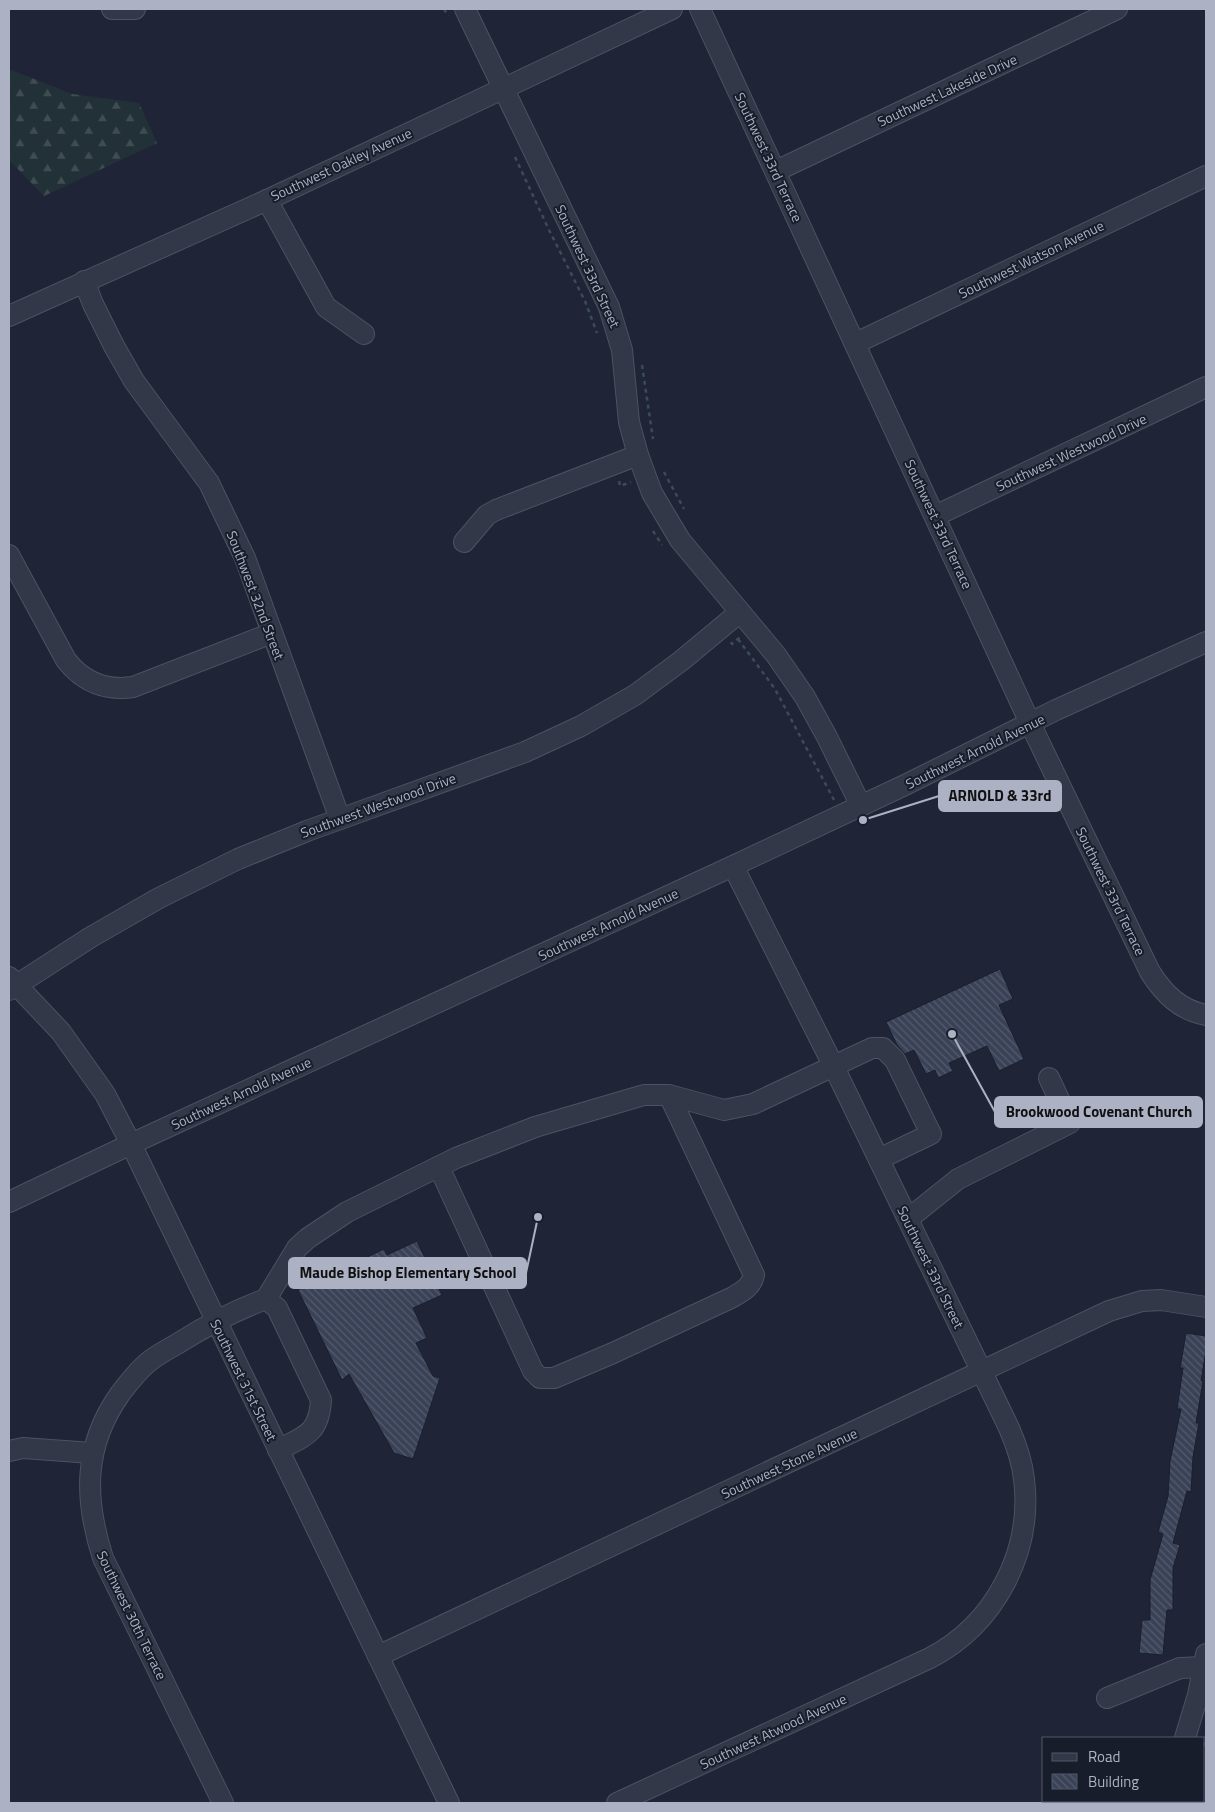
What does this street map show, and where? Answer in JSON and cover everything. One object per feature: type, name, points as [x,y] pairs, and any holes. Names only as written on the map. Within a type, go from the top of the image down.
[{"type":"street","points":[[112,9],[135,9]]},
{"type":"street","name":"Southwest Oakley Avenue","points":[[9,316],[267,200],[672,9]]},
{"type":"street","name":"Southwest 33rd Terrace","points":[[700,9],[1030,723],[1150,972],[1161,989],[1170,998],[1185,1008],[1206,1015]]},
{"type":"street","name":"Southwest Lakeside Drive","points":[[776,171],[1118,9]]},
{"type":"street","name":"Southwest 33rd Street","points":[[456,13],[503,88],[609,307],[622,350],[630,422],[646,450],[652,493],[680,540],[776,655],[805,697],[827,736],[861,806]]},
{"type":"street","name":"Southwest Watson Avenue","points":[[856,343],[1206,176]]},
{"type":"street","points":[[267,200],[326,307],[364,334]]},
{"type":"street","name":"Southwest 32nd Street","points":[[84,281],[109,338],[134,381],[209,484],[244,558],[340,819]]},
{"type":"street","name":"Southwest Westwood Drive","points":[[935,516],[1206,387]]},
{"type":"street","points":[[464,542],[487,515],[496,510],[619,463],[646,450]]},
{"type":"street","points":[[9,555],[66,660],[80,675],[100,686],[113,688],[133,687],[272,633]]},
{"type":"street","name":"Southwest Westwood Drive","points":[[11,984],[159,898],[238,859],[340,819],[525,752],[582,726],[643,689],[681,661],[740,612]]},
{"type":"street","name":"Southwest Arnold Avenue","points":[[9,1202],[733,866],[1030,723],[1206,642]]},
{"type":"street","name":"Southwest 33rd Street","points":[[733,866],[879,1159],[1017,1448],[1024,1477],[1025,1493],[1024,1524],[1016,1557],[1003,1588],[972,1627],[950,1646],[930,1658]]},
{"type":"street","name":"Southwest 31st Street","points":[[11,984],[62,1032],[100,1087],[131,1144],[450,1803]]},
{"type":"street","points":[[278,1450],[313,1431],[320,1416],[321,1400],[277,1308],[266,1299],[297,1248],[308,1238],[347,1212],[456,1158],[535,1127],[644,1095],[669,1095],[724,1110],[753,1104],[872,1048],[883,1048],[895,1060],[931,1134],[879,1159]]},
{"type":"street","points":[[908,1219],[958,1179],[1070,1123],[1049,1078]]},
{"type":"street","points":[[439,1167],[533,1371],[540,1378],[554,1378],[613,1353],[731,1298],[748,1287],[753,1279],[754,1275],[669,1095]]},
{"type":"street","name":"Southwest 30th Terrace","points":[[223,1803],[103,1558],[94,1532],[89,1480],[92,1453],[104,1420],[129,1382],[150,1360],[215,1320],[266,1299]]},
{"type":"street","name":"Southwest Stone Avenue","points":[[378,1656],[1122,1306],[1142,1301],[1161,1300],[1184,1302],[1206,1307]]},
{"type":"street","points":[[9,1451],[23,1448],[92,1453]]},
{"type":"street","name":"Southwest Atwood Avenue","points":[[617,1803],[930,1658]]},
{"type":"street","points":[[1107,1698],[1180,1668],[1205,1661],[1198,1695],[1185,1737]]},
{"type":"path","points":[[444,9],[456,13]]},
{"type":"path","points":[[514,153],[549,230],[585,301],[598,335]]},
{"type":"path","points":[[641,356],[646,450]]},
{"type":"path","points":[[619,463],[620,486],[635,480]]},
{"type":"path","points":[[663,470],[684,511]]},
{"type":"path","points":[[738,639],[775,689],[834,801]]},
{"type":"green space","points":[[9,69],[72,94],[139,103],[157,143],[44,196],[9,160]]},
{"type":"building","points":[[1000,969],[1013,999],[999,1005],[1024,1059],[999,1071],[987,1046],[949,1063],[953,1071],[938,1078],[935,1070],[926,1074],[914,1050],[905,1054],[897,1045],[886,1022]]},
{"type":"building","points":[[417,1241],[442,1295],[413,1308],[427,1338],[416,1343],[433,1376],[440,1378],[413,1459],[394,1453],[349,1374],[342,1380],[298,1290],[384,1249],[387,1255]]},
{"type":"building","points":[[1186,1333],[1206,1336],[1206,1350],[1201,1381],[1203,1381],[1196,1423],[1199,1423],[1193,1457],[1191,1492],[1187,1491],[1173,1543],[1180,1545],[1173,1568],[1173,1610],[1167,1610],[1163,1655],[1139,1653],[1142,1620],[1150,1620],[1150,1580],[1163,1534],[1158,1532],[1168,1496],[1170,1461],[1181,1409],[1177,1409],[1183,1368],[1180,1368]]},
{"type":"place","name":"ARNOLD & 33rd","points":[[863,820]]},
{"type":"place","name":"Brookwood Covenant Church","points":[[952,1034]]},
{"type":"place","name":"Maude Bishop Elementary School","points":[[538,1217]]}]
